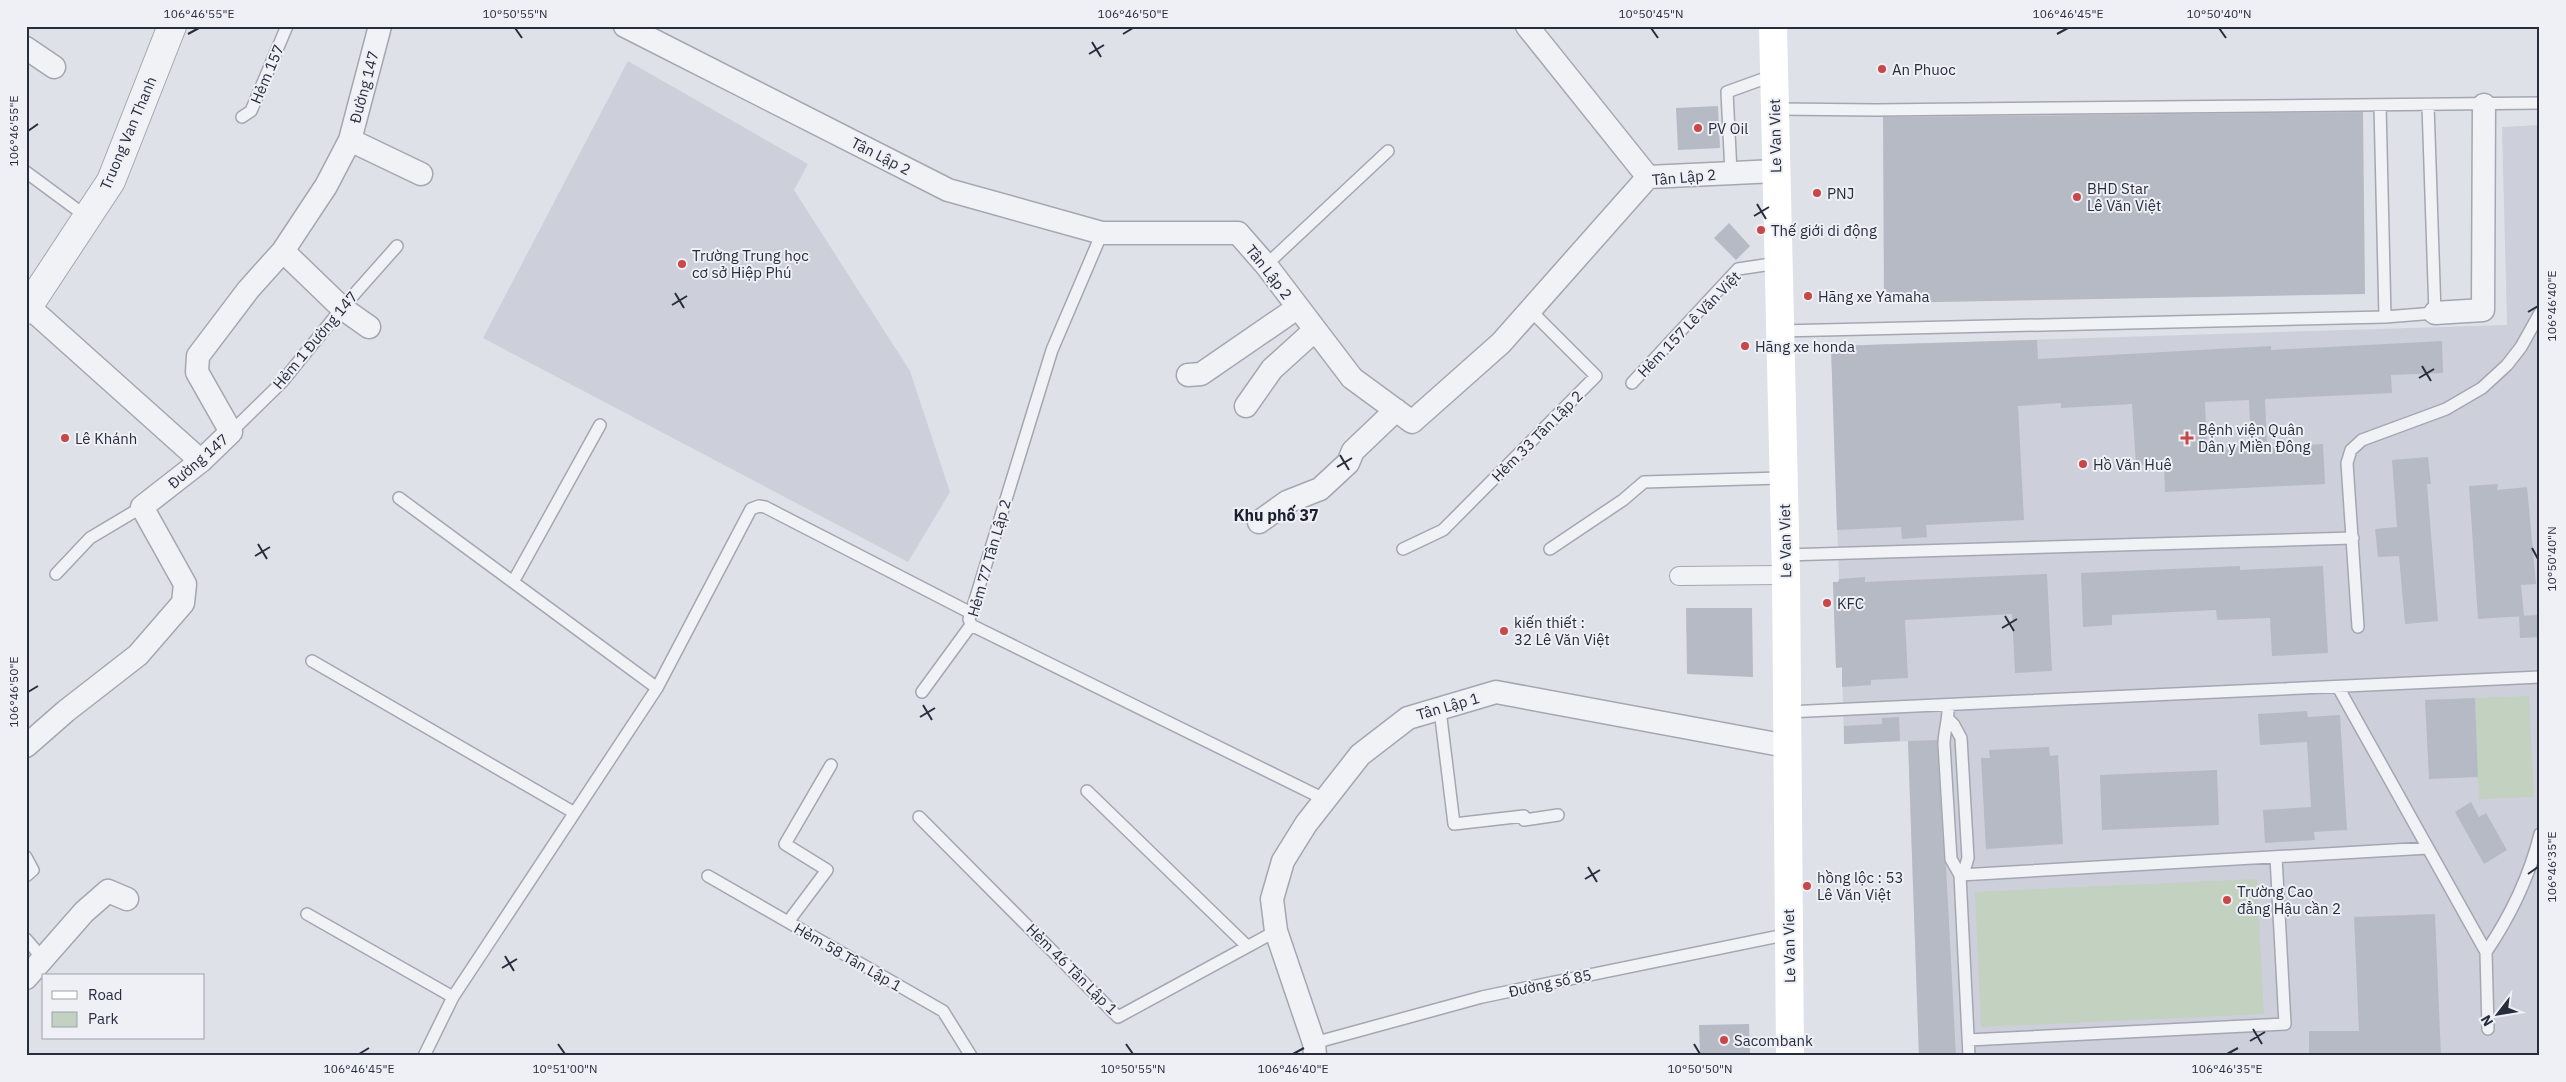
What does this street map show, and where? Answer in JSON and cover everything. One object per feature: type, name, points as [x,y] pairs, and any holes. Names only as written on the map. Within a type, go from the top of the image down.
[{"type":"main road","name":"Le Van Viet","points":[[1773,26],[1785,565],[1790,1056]]},
{"type":"street","name":"Truong Van Thanh","points":[[27,308],[111,181],[172,26]]},
{"type":"street","name":"Đường 147","points":[[142,507],[201,461],[231,432],[197,372],[198,356],[248,290],[283,251],[326,186],[350,140],[380,26]]},
{"type":"street","name":"Tân Lập 2","points":[[624,26],[948,190],[1102,233],[1238,233],[1266,265],[1352,378],[1412,422],[1501,343],[1648,177],[1776,171]]},
{"type":"street","points":[[1527,26],[1648,177]]},
{"type":"street","points":[[26,48],[54,67]]},
{"type":"street","points":[[2435,313],[2483,310],[2484,104]]},
{"type":"street","points":[[350,140],[421,174]]},
{"type":"street","points":[[283,251],[342,308],[369,327]]},
{"type":"street","points":[[27,308],[201,461]]},
{"type":"street","points":[[1188,375],[1201,374],[1297,308]]},
{"type":"street","points":[[1246,406],[1272,369],[1315,330]]},
{"type":"street","points":[[1259,522],[1287,502],[1320,489],[1348,463],[1353,451],[1396,410]]},
{"type":"street","points":[[26,746],[66,711],[138,655],[183,604],[185,584],[142,507]]},
{"type":"street","points":[[1679,576],[1785,565]]},
{"type":"street","name":"Tân Lập 1","points":[[1315,1049],[1276,931],[1272,899],[1283,861],[1306,824],[1360,755],[1385,733],[1408,718],[1496,692],[1787,746]]},
{"type":"street","points":[[26,978],[84,912],[108,891],[127,899]]},
{"type":"lane","name":"Hẻm 157","points":[[242,118],[251,111],[287,26]]},
{"type":"lane","points":[[1731,173],[1727,92],[1774,75]]},
{"type":"lane","points":[[1774,108],[1876,110],[2540,103]]},
{"type":"lane","points":[[2380,105],[2385,317]]},
{"type":"lane","points":[[1780,331],[2385,317],[2435,313],[2428,105]]},
{"type":"lane","points":[[1266,265],[1388,151]]},
{"type":"lane","points":[[26,172],[87,217]]},
{"type":"lane","name":"Hẻm 77 Tân Lập 2","points":[[1102,233],[1052,350],[970,613],[971,625],[1326,800]]},
{"type":"lane","name":"Hẻm 1 Đường 147","points":[[231,432],[282,382],[342,308],[397,246]]},
{"type":"lane","name":"Hẻm 157 Lê Văn Việt","points":[[1632,384],[1738,269],[1778,263]]},
{"type":"lane","name":"Hẻm 33 Tân Lập 2","points":[[1403,549],[1443,530],[1596,376],[1530,310]]},
{"type":"lane","points":[[2358,627],[2347,463],[2351,450],[2356,444],[2446,409],[2473,395],[2507,365],[2540,313]]},
{"type":"lane","points":[[513,582],[600,425]]},
{"type":"lane","points":[[1550,549],[1623,500],[1644,482],[1666,483],[1783,478]]},
{"type":"lane","points":[[399,498],[656,688]]},
{"type":"lane","points":[[424,1056],[453,997],[656,688],[751,509],[759,506],[765,507],[970,613]]},
{"type":"lane","points":[[56,574],[90,538],[142,507]]},
{"type":"lane","points":[[1785,565],[2353,538]]},
{"type":"lane","points":[[922,692],[971,625]]},
{"type":"lane","points":[[312,661],[573,812]]},
{"type":"lane","points":[[1786,712],[2540,677]]},
{"type":"lane","points":[[2338,687],[2486,952],[2488,1029]]},
{"type":"lane","points":[[1948,705],[1949,720],[1944,735],[1950,851],[1954,868],[1960,875],[1969,1056]]},
{"type":"lane","points":[[1440,710],[1454,824],[1524,816],[1524,820],[1558,815]]},
{"type":"lane","points":[[1949,720],[1961,738],[1968,858],[1965,868],[1960,875]]},
{"type":"lane","points":[[788,922],[827,870],[785,844],[831,764]]},
{"type":"lane","points":[[1087,791],[1247,946]]},
{"type":"lane","name":"Hẻm 46 Tân Lập 1","points":[[919,817],[1118,1017],[1276,931]]},
{"type":"lane","points":[[2486,952],[2515,905],[2526,880],[2540,834]]},
{"type":"lane","points":[[1960,875],[2428,848]]},
{"type":"lane","points":[[26,857],[33,870],[26,876]]},
{"type":"lane","points":[[1968,1040],[2286,1024],[2276,857]]},
{"type":"lane","name":"Hẻm 58 Tân Lập 1","points":[[708,876],[942,1011],[971,1056]]},
{"type":"lane","points":[[307,914],[453,997]]},
{"type":"lane","name":"Đường số 85","points":[[1315,1049],[1482,997],[1789,934]]},
{"type":"lane","points":[[26,939],[43,959]]},
{"type":"shaded area","name":"Trường Trung học cơ sở Hiệp Phú","points":[[628,61],[808,164],[794,190],[910,371],[950,492],[908,562],[483,338]]},
{"type":"shaded area","points":[[2540,125],[2540,1056],[1919,1056],[1908,741],[1844,744],[1842,668],[1836,668],[1833,582],[1838,582],[1839,579],[1831,346],[2507,325],[2502,127]]},
{"type":"green space","points":[[2529,696],[2534,797],[2479,799],[2475,698]]},
{"type":"green space","points":[[2257,879],[2264,1014],[1981,1027],[1975,892]]},
{"type":"building","name":"PV Oil","points":[[1718,106],[1720,148],[1678,150],[1676,108]]},
{"type":"building","points":[[2363,112],[2365,294],[1884,303],[1883,117]]},
{"type":"building","points":[[1729,223],[1750,246],[1736,260],[1714,238]]},
{"type":"building","points":[[2037,340],[2038,359],[2271,346],[2271,350],[2442,341],[2443,373],[2391,375],[2392,393],[2265,399],[2267,447],[2323,444],[2325,484],[2165,492],[2164,464],[2136,465],[2132,404],[2061,408],[2061,403],[2018,406],[2024,520],[1926,525],[1927,537],[1902,539],[1901,527],[1837,530],[1831,346]],"holes":[[[2249,400],[2251,446],[2207,448],[2205,402]]]},
{"type":"building","points":[[2428,457],[2431,484],[2427,484],[2438,621],[2405,624],[2399,556],[2378,557],[2375,529],[2397,527],[2392,460]]},
{"type":"building","points":[[2498,484],[2497,490],[2527,487],[2536,584],[2521,585],[2524,616],[2478,619],[2469,486]]},
{"type":"building","points":[[2240,566],[2240,570],[2323,566],[2328,653],[2272,656],[2270,618],[2217,620],[2216,610],[2112,615],[2112,625],[2083,627],[2081,573]]},
{"type":"building","points":[[2047,574],[2052,671],[2015,673],[2012,614],[1905,620],[1908,678],[1871,680],[1871,685],[1842,687],[1842,667],[1836,668],[1833,582],[1838,582],[1839,579],[1865,577],[1865,582]]},
{"type":"building","points":[[1686,608],[1752,608],[1753,677],[1687,674]]},
{"type":"building","points":[[2540,615],[2540,637],[2520,638],[2519,616]]},
{"type":"building","points":[[2475,698],[2478,777],[2429,779],[2425,700]]},
{"type":"building","points":[[2307,711],[2308,717],[2340,715],[2347,830],[2314,832],[2315,840],[2265,843],[2263,810],[2311,807],[2307,742],[2260,745],[2258,714]]},
{"type":"building","points":[[1899,717],[1900,741],[1844,744],[1844,726],[1882,724],[1882,718]]},
{"type":"building","points":[[1937,740],[1956,1056],[1919,1056],[1908,741]]},
{"type":"building","points":[[2049,747],[2050,756],[2058,755],[2063,844],[1986,849],[1981,758],[1990,758],[1989,750]]},
{"type":"building","points":[[2217,770],[2219,825],[2102,830],[2100,775]]},
{"type":"building","points":[[2471,802],[2479,817],[2486,813],[2507,850],[2484,864],[2455,812]]},
{"type":"building","points":[[2435,914],[2441,1056],[2309,1056],[2309,1031],[2359,1031],[2354,917]]},
{"type":"building","name":"Sacombank","points":[[1749,1024],[1750,1054],[1700,1055],[1699,1025]]},
{"type":"place","name":"An Phuoc","points":[[1882,69]]},
{"type":"place","name":"PV Oil","points":[[1698,128]]},
{"type":"place","name":"PNJ","points":[[1817,193]]},
{"type":"place","name":"BHD Star Lê Văn Việt","points":[[2077,197]]},
{"type":"place","name":"Thế giới di động","points":[[1761,230]]},
{"type":"place","name":"Trường Trung học cơ sở Hiệp Phú","points":[[682,264]]},
{"type":"place","name":"Hãng xe Yamaha","points":[[1808,296]]},
{"type":"place","name":"Hãng xe honda","points":[[1745,346]]},
{"type":"place","name":"Lê Khánh","points":[[65,438]]},
{"type":"place","name":"Bệnh viện Quân Dân y Miền Đông","points":[[2187,438]]},
{"type":"place","name":"Hồ Văn Huê","points":[[2083,464]]},
{"type":"place","name":"KFC","points":[[1827,603]]},
{"type":"place","name":"kiến thiết : 32 Lê Văn Việt","points":[[1504,631]]},
{"type":"place","name":"hồng lộc : 53 Lê Văn Việt","points":[[1807,886]]},
{"type":"place","name":"Trường Cao đẳng Hậu cần 2","points":[[2227,900]]},
{"type":"place","name":"Sacombank","points":[[1724,1040]]},
{"type":"district","name":"Khu phố 37","points":[[1276,515]]}]
